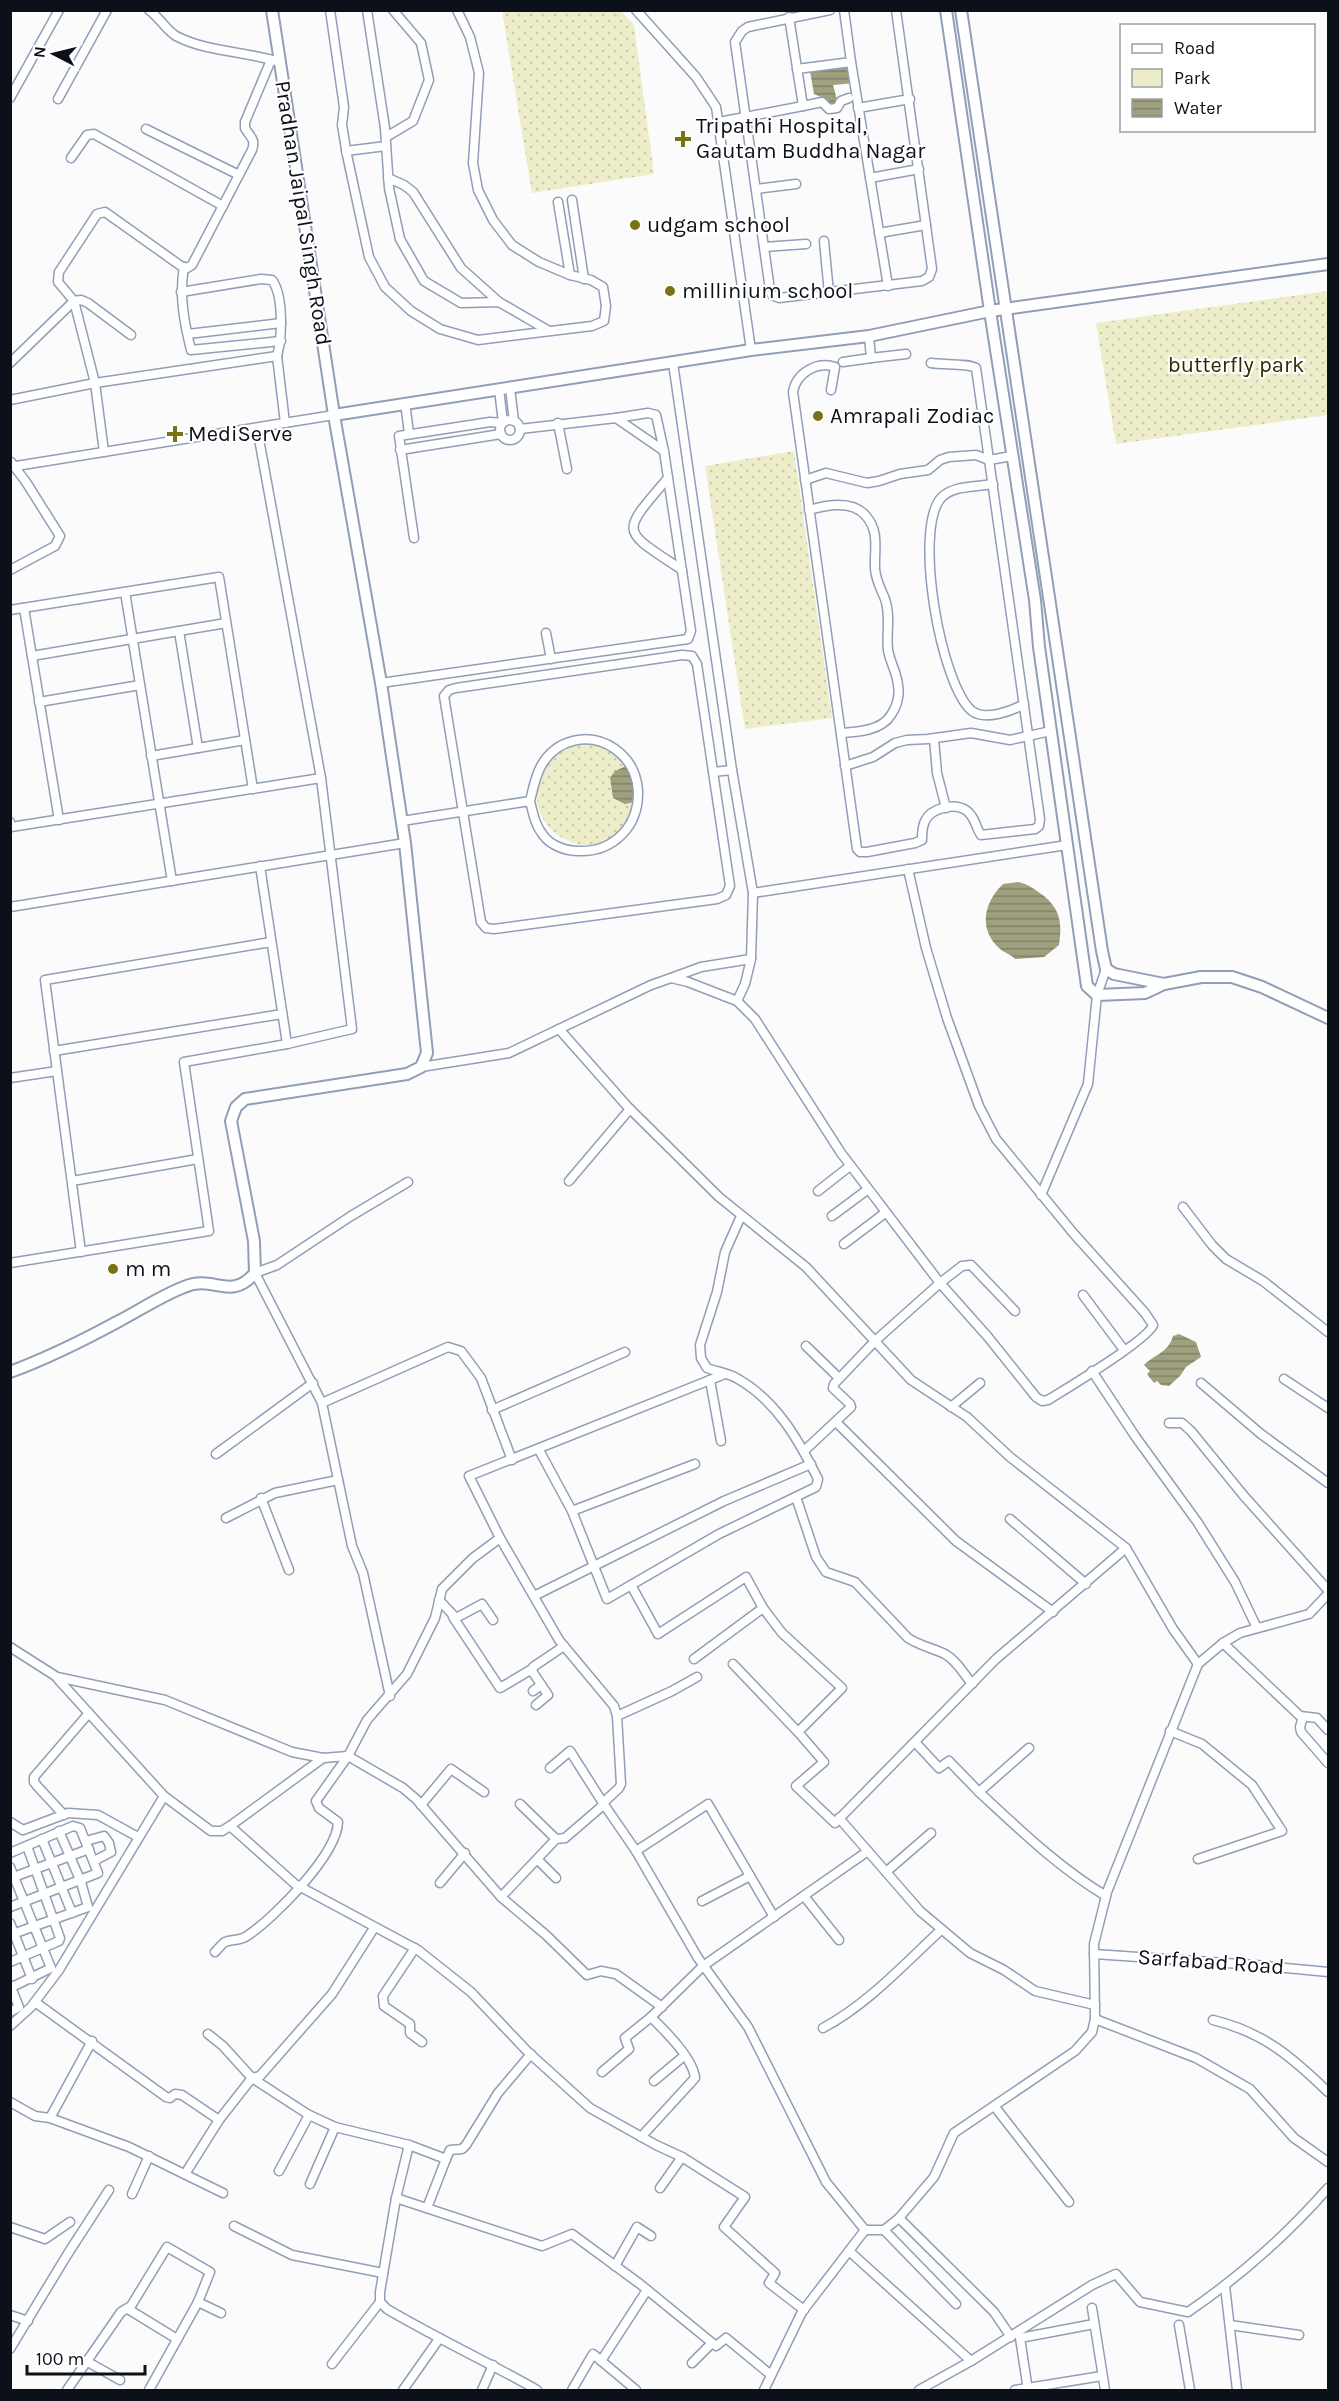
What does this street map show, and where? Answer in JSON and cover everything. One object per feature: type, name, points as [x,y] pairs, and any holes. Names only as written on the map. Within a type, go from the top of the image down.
[{"type":"street","points":[[10,98],[59,10]]},
{"type":"street","points":[[58,99],[107,10]]},
{"type":"street","points":[[104,452],[95,383],[74,301],[58,282],[59,272],[97,214],[101,213],[110,214],[184,267],[192,265],[254,144],[253,137],[245,128],[245,122],[275,61],[208,48],[178,37],[149,10]]},
{"type":"street","name":"Pradhan Jaipal Singh Road","points":[[272,10],[275,61],[381,683],[402,821],[427,1053],[421,1066]]},
{"type":"street","points":[[330,10],[344,107],[342,125],[346,152],[369,257],[385,287],[411,311],[440,330],[478,340],[592,326],[604,321],[606,306],[603,286],[539,262],[512,245],[493,220],[478,190],[473,163],[479,73],[470,37],[457,10]]},
{"type":"street","points":[[367,10],[386,141],[388,178],[400,239],[424,281],[461,303],[499,302]]},
{"type":"street","points":[[346,152],[386,141],[413,121],[429,80],[421,43],[393,10]]},
{"type":"street","points":[[636,10],[706,89],[716,107],[750,350]]},
{"type":"street","points":[[830,10],[748,27],[738,36],[735,48],[772,295],[784,299],[922,281],[931,274],[910,99],[896,10]]},
{"type":"street","points":[[844,10],[888,286]]},
{"type":"street","points":[[946,10],[1035,600],[1087,986],[1097,995],[1145,993],[1164,984],[1201,977],[1232,978],[1263,987],[1329,1018]]},
{"type":"street","points":[[961,10],[1106,969],[1097,995],[1088,1084],[1041,1195]]},
{"type":"street","points":[[789,17],[803,106]]},
{"type":"street","points":[[797,69],[851,62]]},
{"type":"street","points":[[719,122],[822,102],[829,109],[837,108],[841,100],[849,98]]},
{"type":"street","points":[[858,108],[910,99]]},
{"type":"street","points":[[146,129],[239,175]]},
{"type":"street","points":[[71,158],[87,135],[94,134],[223,206]]},
{"type":"street","points":[[870,177],[919,169]]},
{"type":"street","points":[[388,178],[413,192],[461,268],[499,302],[549,331]]},
{"type":"street","points":[[756,189],[796,184]]},
{"type":"street","points":[[572,200],[584,279]]},
{"type":"street","points":[[558,202],[570,275]]},
{"type":"street","points":[[879,233],[926,225]]},
{"type":"street","points":[[824,241],[830,293]]},
{"type":"street","points":[[764,248],[806,244]]},
{"type":"street","points":[[11,465],[750,350],[869,336],[990,311],[1329,264]]},
{"type":"street","points":[[184,267],[181,292],[191,350],[281,341]]},
{"type":"street","points":[[181,292],[272,280],[277,288],[281,323],[281,341],[277,356],[285,423]]},
{"type":"street","points":[[74,301],[88,303],[131,335]]},
{"type":"street","points":[[10,363],[74,301]]},
{"type":"street","points":[[188,334],[281,323]]},
{"type":"street","points":[[869,336],[871,358]]},
{"type":"street","points":[[843,362],[906,354]]},
{"type":"street","points":[[10,400],[95,383],[277,356]]},
{"type":"street","points":[[673,363],[732,770],[753,893],[751,959],[745,984],[737,1001]]},
{"type":"street","points":[[831,390],[835,368],[828,366],[801,374],[793,389],[857,849],[860,852],[915,843],[921,840],[925,820],[936,810],[953,806],[966,810],[976,821],[981,835],[1035,829],[1039,826],[1029,736],[976,368],[969,364],[952,366],[931,363]]},
{"type":"street","points":[[400,450],[501,434],[508,440],[515,439],[520,429],[514,421],[504,389]]},
{"type":"street","points":[[501,434],[504,389]]},
{"type":"street","points":[[405,403],[409,433]]},
{"type":"street","points":[[381,683],[688,639],[691,631],[664,451],[656,415],[654,413],[520,429]]},
{"type":"street","points":[[616,418],[664,451]]},
{"type":"street","points":[[414,538],[399,436],[490,422],[514,421]]},
{"type":"street","points":[[558,423],[567,469]]},
{"type":"street","points":[[10,1263],[209,1231],[184,1062],[348,1032],[352,1027],[321,778],[257,428]]},
{"type":"street","points":[[805,480],[826,473],[867,483],[900,474],[928,471],[940,460],[949,457],[976,454],[989,459],[1012,456]]},
{"type":"street","points":[[10,570],[55,546],[60,536],[26,482],[11,465]]},
{"type":"street","points":[[668,478],[636,515],[632,529],[637,540],[682,570]]},
{"type":"street","points":[[993,484],[952,490],[942,497],[936,507],[929,533],[933,595],[952,676],[971,710],[985,715],[1016,709],[1024,704]]},
{"type":"street","points":[[810,510],[832,505],[850,507],[861,511],[871,524],[876,540],[876,580],[885,599],[888,650],[891,666],[898,682],[897,704],[889,718],[871,729],[841,733]]},
{"type":"street","points":[[1021,517],[1036,514]]},
{"type":"street","points":[[10,610],[219,577],[253,789]]},
{"type":"street","points":[[125,592],[172,881]]},
{"type":"street","points":[[24,608],[59,820]]},
{"type":"street","points":[[32,656],[226,623]]},
{"type":"street","points":[[179,631],[198,748]]},
{"type":"street","points":[[546,633],[551,660]]},
{"type":"street","points":[[682,655],[692,656],[697,664],[730,886],[726,894],[717,899],[494,929],[486,928],[481,922],[462,810],[444,696],[449,690],[682,655]]},
{"type":"street","points":[[39,702],[140,685]]},
{"type":"street","points":[[845,766],[873,758],[895,743],[907,740],[934,739],[962,733],[1010,740],[1051,731]]},
{"type":"street","points":[[589,738],[616,749],[629,760],[638,782],[638,803],[633,820],[624,834],[612,844],[594,851],[572,851],[556,846],[543,836],[534,820],[530,801],[535,779],[542,764],[572,739],[589,738]]},
{"type":"street","points":[[934,739],[937,773],[946,808]]},
{"type":"street","points":[[151,756],[245,740]]},
{"type":"street","points":[[713,772],[732,770]]},
{"type":"street","points":[[10,822],[11,827],[321,778]]},
{"type":"street","points":[[402,821],[530,801]]},
{"type":"street","points":[[10,907],[405,843]]},
{"type":"street","points":[[753,893],[1067,845]]},
{"type":"street","points":[[260,866],[287,1044]]},
{"type":"street","points":[[671,978],[737,1001],[755,1019],[850,1166],[885,1214],[1036,1397],[1042,1401],[1048,1400],[1152,1330],[1153,1325],[996,1139],[979,1106],[947,1018],[926,948],[908,869]]},
{"type":"street","points":[[81,1252],[45,980],[271,942]]},
{"type":"street","points":[[390,1696],[363,1573],[352,1546],[322,1403],[255,1273],[255,1241],[231,1121],[236,1107],[246,1099],[407,1074],[421,1066],[509,1053],[651,985],[700,967],[751,959]]},
{"type":"street","points":[[1106,969],[1114,974],[1164,984]]},
{"type":"street","points":[[54,1051],[282,1014]]},
{"type":"street","points":[[559,1029],[630,1109],[719,1197],[806,1268],[910,1380],[967,1417],[1010,1457],[1126,1548],[1173,1629],[1198,1664]]},
{"type":"street","points":[[10,1078],[57,1071]]},
{"type":"street","points":[[569,1180],[630,1109]]},
{"type":"street","points":[[72,1181],[198,1159]]},
{"type":"street","points":[[818,1191],[850,1166]]},
{"type":"street","points":[[10,1372],[82,1341],[185,1286],[206,1282],[231,1288],[247,1282],[255,1273],[277,1265],[408,1182]]},
{"type":"street","points":[[832,1216],[867,1190]]},
{"type":"street","points":[[1183,1207],[1212,1245],[1226,1258],[1263,1281],[1329,1332]]},
{"type":"street","points":[[844,1244],[885,1214]]},
{"type":"street","points":[[539,1450],[572,1511],[607,1599],[719,1534],[818,1485],[818,1479],[804,1451],[776,1410],[737,1378],[707,1368],[701,1358],[700,1345],[717,1292],[725,1252],[741,1216]]},
{"type":"street","points":[[804,1451],[851,1406],[832,1387],[839,1378],[875,1341],[962,1266],[971,1265],[1016,1311]]},
{"type":"street","points":[[1083,1295],[1124,1350]]},
{"type":"street","points":[[806,1346],[839,1378]]},
{"type":"street","points":[[322,1403],[448,1347],[461,1351],[481,1377],[512,1460]]},
{"type":"street","points":[[492,1410],[625,1352]]},
{"type":"street","points":[[1092,1371],[1135,1436],[1198,1523],[1235,1582],[1257,1628]]},
{"type":"street","points":[[501,1897],[556,1839],[565,1838],[619,1788],[621,1784],[618,1716],[610,1699],[564,1646],[500,1538],[469,1476],[725,1374]]},
{"type":"street","points":[[1284,1379],[1329,1408]]},
{"type":"street","points":[[710,1380],[721,1441]]},
{"type":"street","points":[[216,1454],[312,1383]]},
{"type":"street","points":[[951,1407],[980,1383]]},
{"type":"street","points":[[1201,1383],[1261,1434],[1329,1484]]},
{"type":"street","points":[[836,1422],[956,1541],[1053,1612]]},
{"type":"street","points":[[866,2230],[884,2230],[899,2218],[934,2177],[954,2133],[1075,2051],[1092,2032],[1095,2019],[1094,1944],[1106,1896],[1198,1664],[1223,1643],[1240,1633],[1309,1614],[1329,1592],[1251,1505],[1191,1431],[1182,1423],[1169,1423]]},
{"type":"street","points":[[572,1511],[695,1464]]},
{"type":"street","points":[[534,1596],[724,1501],[811,1464]]},
{"type":"street","points":[[226,1518],[275,1492],[338,1480]]},
{"type":"street","points":[[796,1497],[816,1557],[826,1572],[855,1582],[908,1638],[953,1660],[972,1684]]},
{"type":"street","points":[[261,1498],[289,1570]]},
{"type":"street","points":[[1010,1519],[1086,1584]]},
{"type":"street","points":[[215,1952],[225,1942],[248,1936],[279,1911],[300,1888],[334,1839],[338,1828],[336,1819],[319,1808],[316,1801],[348,1756],[367,1720],[407,1674],[435,1618],[442,1589],[454,1576],[500,1538]]},
{"type":"street","points":[[733,1664],[824,1762],[796,1786],[835,1822],[996,1659],[1126,1548]]},
{"type":"street","points":[[631,1585],[658,1635],[746,1577],[763,1608],[782,1634],[842,1688],[798,1732]]},
{"type":"street","points":[[439,1600],[453,1617],[500,1688],[564,1646]]},
{"type":"street","points":[[453,1617],[456,1618],[482,1604],[494,1620]]},
{"type":"street","points":[[694,1659],[763,1608]]},
{"type":"street","points":[[1223,1643],[1304,1717],[1317,1718],[1329,1730]]},
{"type":"street","points":[[10,1647],[57,1677],[164,1796],[211,1831],[222,1831],[230,1826],[323,1758]]},
{"type":"street","points":[[532,1669],[548,1695],[536,1705]]},
{"type":"street","points":[[57,1677],[165,1700],[292,1752],[323,1758],[348,1756],[403,1788],[465,1853],[501,1897],[546,1935],[587,1975],[602,1971],[616,1974],[662,2007]]},
{"type":"street","points":[[618,1716],[697,1677]]},
{"type":"street","points":[[533,1691],[541,1685]]},
{"type":"street","points":[[64,1815],[34,1782],[34,1777],[89,1713]]},
{"type":"street","points":[[1304,1717],[1300,1727],[1301,1732],[1329,1763]]},
{"type":"street","points":[[1170,1731],[1202,1744],[1252,1785],[1282,1831],[1198,1859]]},
{"type":"street","points":[[915,1742],[939,1768],[949,1761],[979,1792],[1043,1850],[1087,1885],[1106,1896]]},
{"type":"street","points":[[979,1792],[1029,1748]]},
{"type":"street","points":[[550,1768],[570,1751],[636,1851],[703,1966],[748,2027],[826,2182],[866,2230]]},
{"type":"street","points":[[421,1805],[451,1769],[484,1792]]},
{"type":"street","points":[[10,2026],[34,2002],[59,1970],[164,1796]]},
{"type":"street","points":[[520,1803],[556,1839]]},
{"type":"street","points":[[636,1851],[708,1804],[774,1917]]},
{"type":"street","points":[[10,1822],[23,1830],[64,1815],[98,1815],[138,1837]]},
{"type":"street","points":[[839,1818],[920,1911],[970,1953],[1004,1970],[1035,1991],[1095,2005]]},
{"type":"street","points":[[230,1826],[300,1888],[415,1948],[471,1992],[531,2054],[590,2108],[682,2157],[745,2197],[724,2227],[776,2273],[769,2283],[804,2310]]},
{"type":"street","points":[[10,1853],[59,1832],[73,1827],[80,1828],[98,1873],[81,1882],[10,1907]]},
{"type":"street","points":[[13,1935],[88,1907],[81,1882],[59,1832]]},
{"type":"street","points":[[886,1872],[931,1833]]},
{"type":"street","points":[[13,1878],[70,1856],[104,1836],[111,1852],[94,1861]]},
{"type":"street","points":[[42,1839],[72,1913]]},
{"type":"street","points":[[10,1962],[24,1958],[59,1941],[60,1938],[27,1846]]},
{"type":"street","points":[[602,2072],[629,2049],[625,2038],[662,2007],[703,1966],[868,1851]]},
{"type":"street","points":[[440,1883],[465,1853]]},
{"type":"street","points":[[538,1860],[556,1878]]},
{"type":"street","points":[[10,1867],[51,1968],[11,1987],[19,2007],[10,2012]]},
{"type":"street","points":[[702,1901],[750,1876]]},
{"type":"street","points":[[804,1896],[839,1940]]},
{"type":"street","points":[[10,1923],[32,1979]]},
{"type":"street","points":[[185,2174],[219,2120],[252,2078],[260,2076],[332,1994],[374,1928]]},
{"type":"street","points":[[823,2028],[880,1987],[941,1930]]},
{"type":"street","points":[[415,1948],[382,2001],[384,2006],[410,2024],[410,2033],[422,2042]]},
{"type":"street","name":"Sarfabad Road","points":[[1094,1954],[1329,1972]]},
{"type":"street","points":[[34,2002],[92,2041],[166,2097],[170,2098],[175,2094],[182,2095],[219,2120]]},
{"type":"street","points":[[641,2137],[695,2078],[694,2072],[678,2046],[651,2017]]},
{"type":"street","points":[[1095,2019],[1196,2058],[1250,2089],[1294,2138],[1329,2162]]},
{"type":"street","points":[[1213,2020],[1240,2027],[1282,2050],[1329,2092]]},
{"type":"street","points":[[208,2034],[223,2046],[252,2078],[309,2115],[335,2127],[410,2145],[446,2159]]},
{"type":"street","points":[[50,2118],[92,2041]]},
{"type":"street","points":[[428,2208],[450,2150],[462,2149],[466,2145],[498,2093],[531,2054]]},
{"type":"street","points":[[654,2081],[684,2056]]},
{"type":"street","points":[[10,2102],[34,2116],[50,2118],[149,2156],[224,2193]]},
{"type":"street","points":[[995,2107],[1069,2202]]},
{"type":"street","points":[[279,2171],[309,2115]]},
{"type":"street","points":[[309,2184],[335,2127]]},
{"type":"street","points":[[332,2364],[380,2302],[396,2198],[410,2145]]},
{"type":"street","points":[[132,2194],[149,2156]]},
{"type":"street","points":[[660,2188],[682,2157]]},
{"type":"street","points":[[919,2391],[1011,2337],[1092,2285],[1116,2274],[1140,2302],[1188,2312],[1225,2286],[1293,2228],[1329,2188]]},
{"type":"street","points":[[10,2349],[109,2190]]},
{"type":"street","points":[[396,2198],[542,2246],[572,2234],[647,2290],[716,2346],[726,2338],[771,2375]]},
{"type":"street","points":[[899,2218],[994,2312],[1011,2337]]},
{"type":"street","points":[[10,2227],[45,2239],[70,2222]]},
{"type":"street","points":[[234,2226],[292,2255],[383,2273]]},
{"type":"street","points":[[615,2266],[637,2227],[651,2236]]},
{"type":"street","points":[[764,2391],[804,2310],[866,2230]]},
{"type":"street","points":[[884,2230],[956,2304]]},
{"type":"street","points":[[67,2391],[121,2312],[128,2308],[167,2247],[210,2272],[198,2302],[152,2389]]},
{"type":"street","points":[[849,2251],[971,2361]]},
{"type":"street","points":[[1225,2286],[1237,2391]]},
{"type":"street","points":[[601,2361],[647,2290]]},
{"type":"street","points":[[198,2302],[221,2313]]},
{"type":"street","points":[[380,2302],[387,2309],[439,2339],[493,2365],[537,2391]]},
{"type":"street","points":[[128,2308],[177,2339]]},
{"type":"street","points":[[1092,2308],[1105,2391]]},
{"type":"street","points":[[10,2315],[28,2321]]},
{"type":"street","points":[[1028,2390],[1020,2338],[1094,2324]]},
{"type":"street","points":[[1179,2325],[1190,2391]]},
{"type":"street","points":[[1230,2325],[1299,2335]]},
{"type":"street","points":[[403,2391],[439,2339]]},
{"type":"street","points":[[692,2363],[712,2343]]},
{"type":"street","points":[[572,2391],[593,2354],[636,2391]]},
{"type":"street","points":[[86,2361],[120,2380]]},
{"type":"street","points":[[482,2391],[493,2365]]},
{"type":"street","points":[[1015,2391],[1102,2376]]},
{"type":"green space","points":[[502,11],[621,11],[634,25],[654,174],[532,193]]},
{"type":"green space","name":"butterfly park","points":[[1328,291],[1328,415],[1116,444],[1096,323]]},
{"type":"green space","points":[[794,451],[832,718],[745,729],[705,466]]},
{"type":"green space","points":[[602,742],[629,761],[637,806],[622,830],[605,842],[590,845],[575,843],[562,838],[550,828],[542,816],[537,801],[540,775],[548,761],[567,744]]},
{"type":"water","points":[[846,63],[854,83],[833,85],[837,100],[831,108],[823,98],[814,94],[810,71]]},
{"type":"water","points":[[629,767],[635,790],[634,802],[625,804],[613,798],[610,778],[615,771]]},
{"type":"water","points":[[1018,882],[1044,896],[1057,912],[1060,924],[1059,945],[1044,957],[1015,959],[999,948],[988,933],[986,916],[991,899],[1003,884]]},
{"type":"water","points":[[1179,1334],[1196,1342],[1201,1357],[1186,1367],[1169,1386],[1161,1385],[1157,1381],[1154,1383],[1147,1374],[1150,1371],[1144,1365],[1165,1350],[1173,1336]]},
{"type":"place","name":"Tripathi Hospital, Gautam Buddha Nagar","points":[[683,139]]},
{"type":"place","name":"udgam school","points":[[635,225]]},
{"type":"place","name":"millinium school","points":[[670,291]]},
{"type":"place","name":"Amrapali Zodiac","points":[[818,416]]},
{"type":"place","name":"MediServe","points":[[175,434]]},
{"type":"place","name":"m m","points":[[113,1269]]}]
